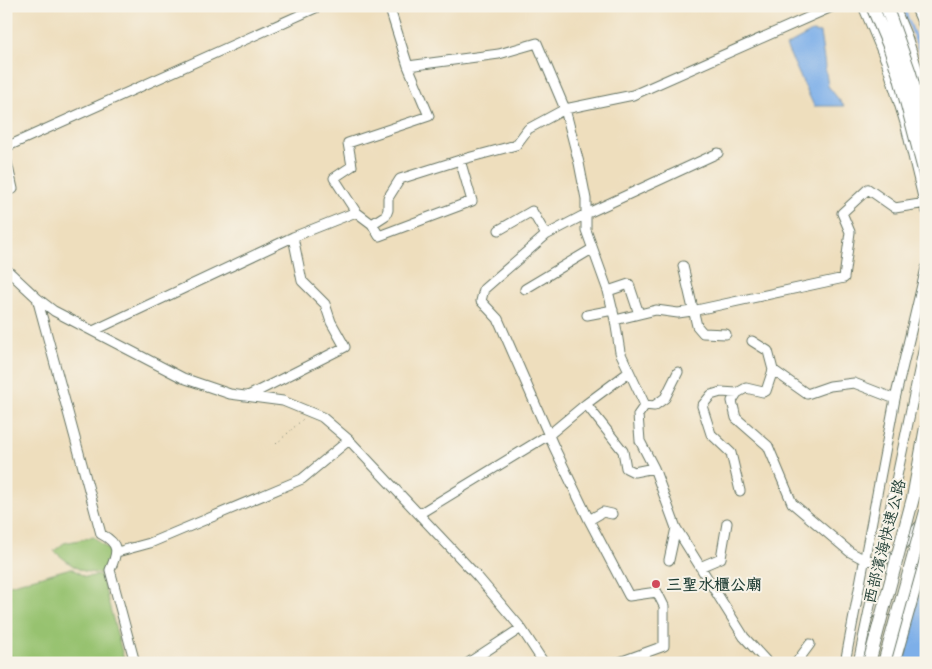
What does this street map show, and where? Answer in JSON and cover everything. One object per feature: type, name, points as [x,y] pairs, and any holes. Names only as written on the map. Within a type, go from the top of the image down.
[{"type":"highway","points":[[872,6],[900,78],[926,178]]},
{"type":"highway","points":[[886,6],[910,74],[926,131]]},
{"type":"highway","name":"西部濱海快速公路","points":[[869,663],[913,498],[926,427]]},
{"type":"highway","name":"西部濱海快速公路","points":[[884,663],[926,511]]},
{"type":"street","points":[[6,147],[320,6]]},
{"type":"street","points":[[388,6],[408,66],[429,116],[348,143],[352,166],[334,178],[356,212],[372,224],[379,236],[472,200],[460,160]]},
{"type":"street","points":[[372,224],[386,214],[388,198],[400,179],[516,145],[528,129],[565,109],[633,95],[834,6]]},
{"type":"street","points":[[615,320],[656,310],[678,313],[692,311],[844,278],[850,232],[842,213],[868,189],[895,208],[925,205],[899,101],[886,60],[863,6]]},
{"type":"street","points":[[894,6],[907,37],[926,98],[899,101]]},
{"type":"street","points":[[915,6],[926,31]]},
{"type":"street","points":[[408,66],[500,54],[537,43],[565,109],[586,199],[586,230],[608,291],[620,352],[645,405]]},
{"type":"street","points":[[617,663],[629,661],[664,646],[664,606],[657,592],[629,596],[589,520],[554,447],[550,434],[498,319],[481,301],[484,289],[546,235],[586,214],[718,153]]},
{"type":"street","points":[[6,158],[13,189]]},
{"type":"street","points":[[499,230],[532,211],[546,235]]},
{"type":"street","points":[[93,331],[292,238],[356,212]]},
{"type":"street","points":[[248,396],[345,347],[331,322],[325,304],[302,281],[292,238]]},
{"type":"street","points":[[525,288],[592,249]]},
{"type":"street","points":[[683,266],[697,326],[703,333],[726,334]]},
{"type":"street","points":[[845,663],[895,399],[926,268]]},
{"type":"street","points":[[6,269],[54,311],[183,378],[230,394],[283,401],[322,417],[349,440],[477,576],[521,628],[544,663]]},
{"type":"street","points":[[608,291],[629,284],[639,314]]},
{"type":"street","points":[[37,298],[100,534],[114,545],[117,552],[110,570],[135,663]]},
{"type":"street","points":[[587,315],[613,310]]},
{"type":"street","points":[[858,663],[924,360],[926,337]]},
{"type":"street","points":[[752,341],[768,351],[773,370],[766,391],[746,388],[737,393],[732,401],[736,418],[768,446],[792,503],[850,552],[865,560],[879,561],[895,555],[926,518]]},
{"type":"street","points":[[904,357],[924,360]]},
{"type":"street","points":[[773,370],[806,394],[830,386],[854,383],[895,399]]},
{"type":"street","points":[[419,514],[550,434],[586,404],[630,372]]},
{"type":"street","points":[[645,405],[654,406],[665,398],[678,372]]},
{"type":"street","points":[[737,393],[721,392],[711,395],[702,406],[711,434],[731,453],[740,491]]},
{"type":"street","points":[[586,404],[623,451],[626,468],[634,472],[654,468]]},
{"type":"street","points":[[645,405],[638,416],[640,442],[654,468],[676,528],[744,637],[768,663]]},
{"type":"street","points":[[117,552],[150,544],[302,479],[349,440]]},
{"type":"street","points":[[589,520],[603,512],[612,514]]},
{"type":"street","points":[[700,567],[721,558],[728,523]]},
{"type":"street","points":[[669,560],[676,528]]},
{"type":"street","points":[[895,663],[926,553]]},
{"type":"street","points":[[468,663],[521,628]]},
{"type":"street","points":[[796,663],[810,644]]},
{"type":"path","points":[[276,444],[311,413]]},
{"type":"green space","points":[[94,537],[110,551],[111,560],[103,573],[88,572],[76,568],[54,551],[64,543]]},
{"type":"green space","points":[[71,568],[85,577],[101,575],[125,663],[12,663],[6,639],[6,586]]},
{"type":"water","points":[[812,32],[820,33],[828,86],[844,106],[814,106],[786,46]]},
{"type":"water","points":[[926,570],[926,663],[900,663]]},
{"type":"waterway","points":[[903,6],[926,68]]},
{"type":"place","name":"三聖水櫃公廟","points":[[656,584]]}]
